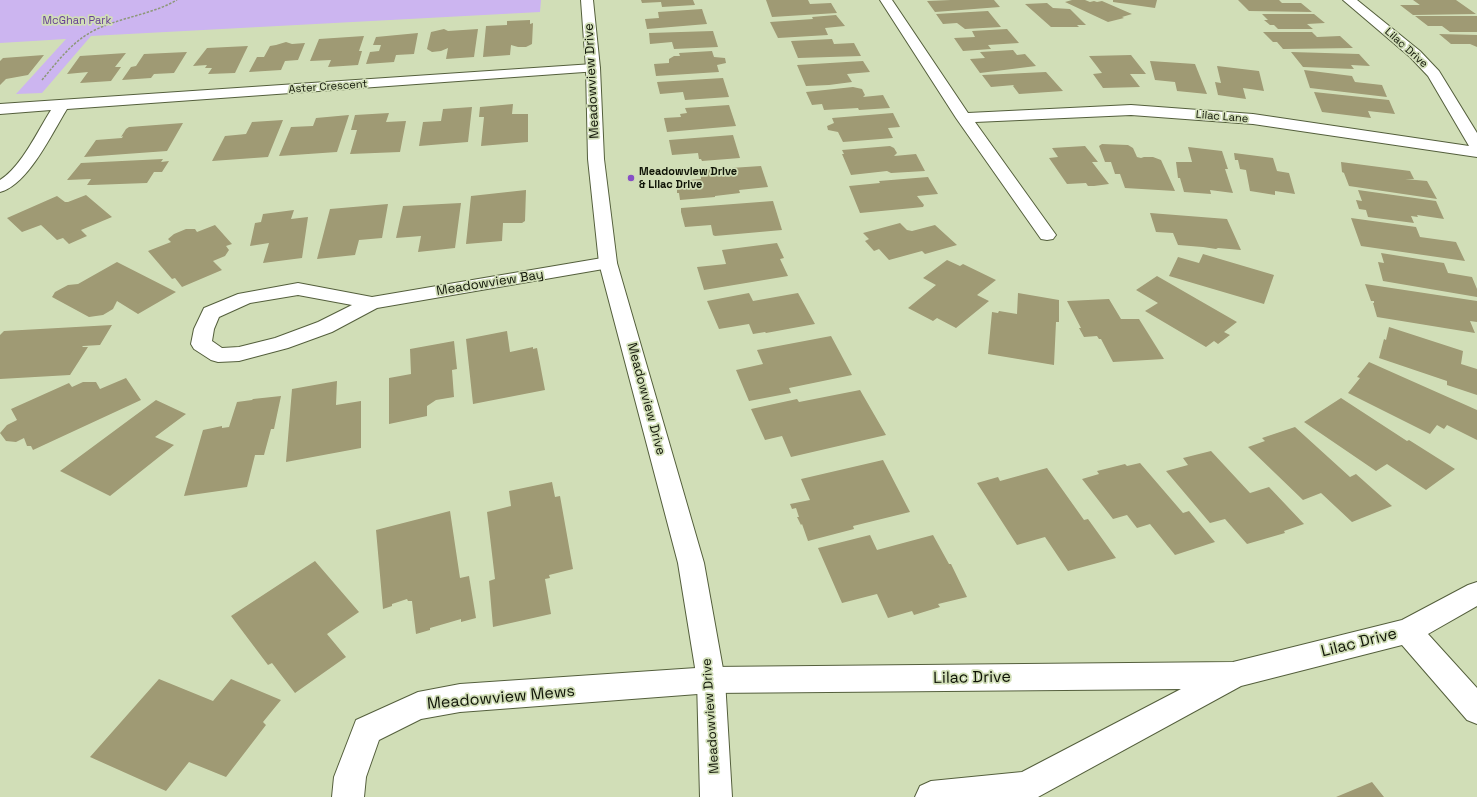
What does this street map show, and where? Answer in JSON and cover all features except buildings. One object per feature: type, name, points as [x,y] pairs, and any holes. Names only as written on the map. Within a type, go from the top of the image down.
[{"type":"street","name":"Meadowview Drive","points":[[587,0],[593,68],[596,159],[608,263],[691,563],[711,680],[716,797]]},
{"type":"street","points":[[886,0],[964,118],[1047,235]]},
{"type":"street","name":"Lilac Drive","points":[[1349,0],[1415,54],[1434,74],[1477,146]]},
{"type":"street","name":"Aster Crescent","points":[[0,109],[593,68]]},
{"type":"street","points":[[0,187],[14,178],[26,163],[62,105]]},
{"type":"street","name":"Lilac Lane","points":[[964,118],[1132,110],[1253,120],[1477,152]]},
{"type":"street","name":"Meadowview Bay","points":[[372,303],[298,289],[245,298],[211,313],[204,329],[201,344],[218,355],[239,354],[281,343],[325,327],[372,303],[608,263]]},
{"type":"street","name":"Lilac Drive","points":[[711,680],[1234,675],[1408,631],[1477,593]]},
{"type":"street","points":[[1408,631],[1477,710]]},
{"type":"street","name":"Lilac Drive","points":[[931,797],[1024,787],[1234,675]]},
{"type":"street","name":"Meadowview Mews","points":[[348,797],[350,777],[367,730],[418,706],[460,698],[711,680]]},
{"type":"path","points":[[39,82],[76,42],[85,35],[96,29],[168,6],[177,0]]},
{"type":"green space","name":"McGhan Park","points":[[0,0],[541,0],[540,12],[91,36],[42,93],[16,94],[66,39],[0,43]]},
{"type":"place","name":"Meadowview Drive & Lilac Drive","points":[[631,178]]}]
